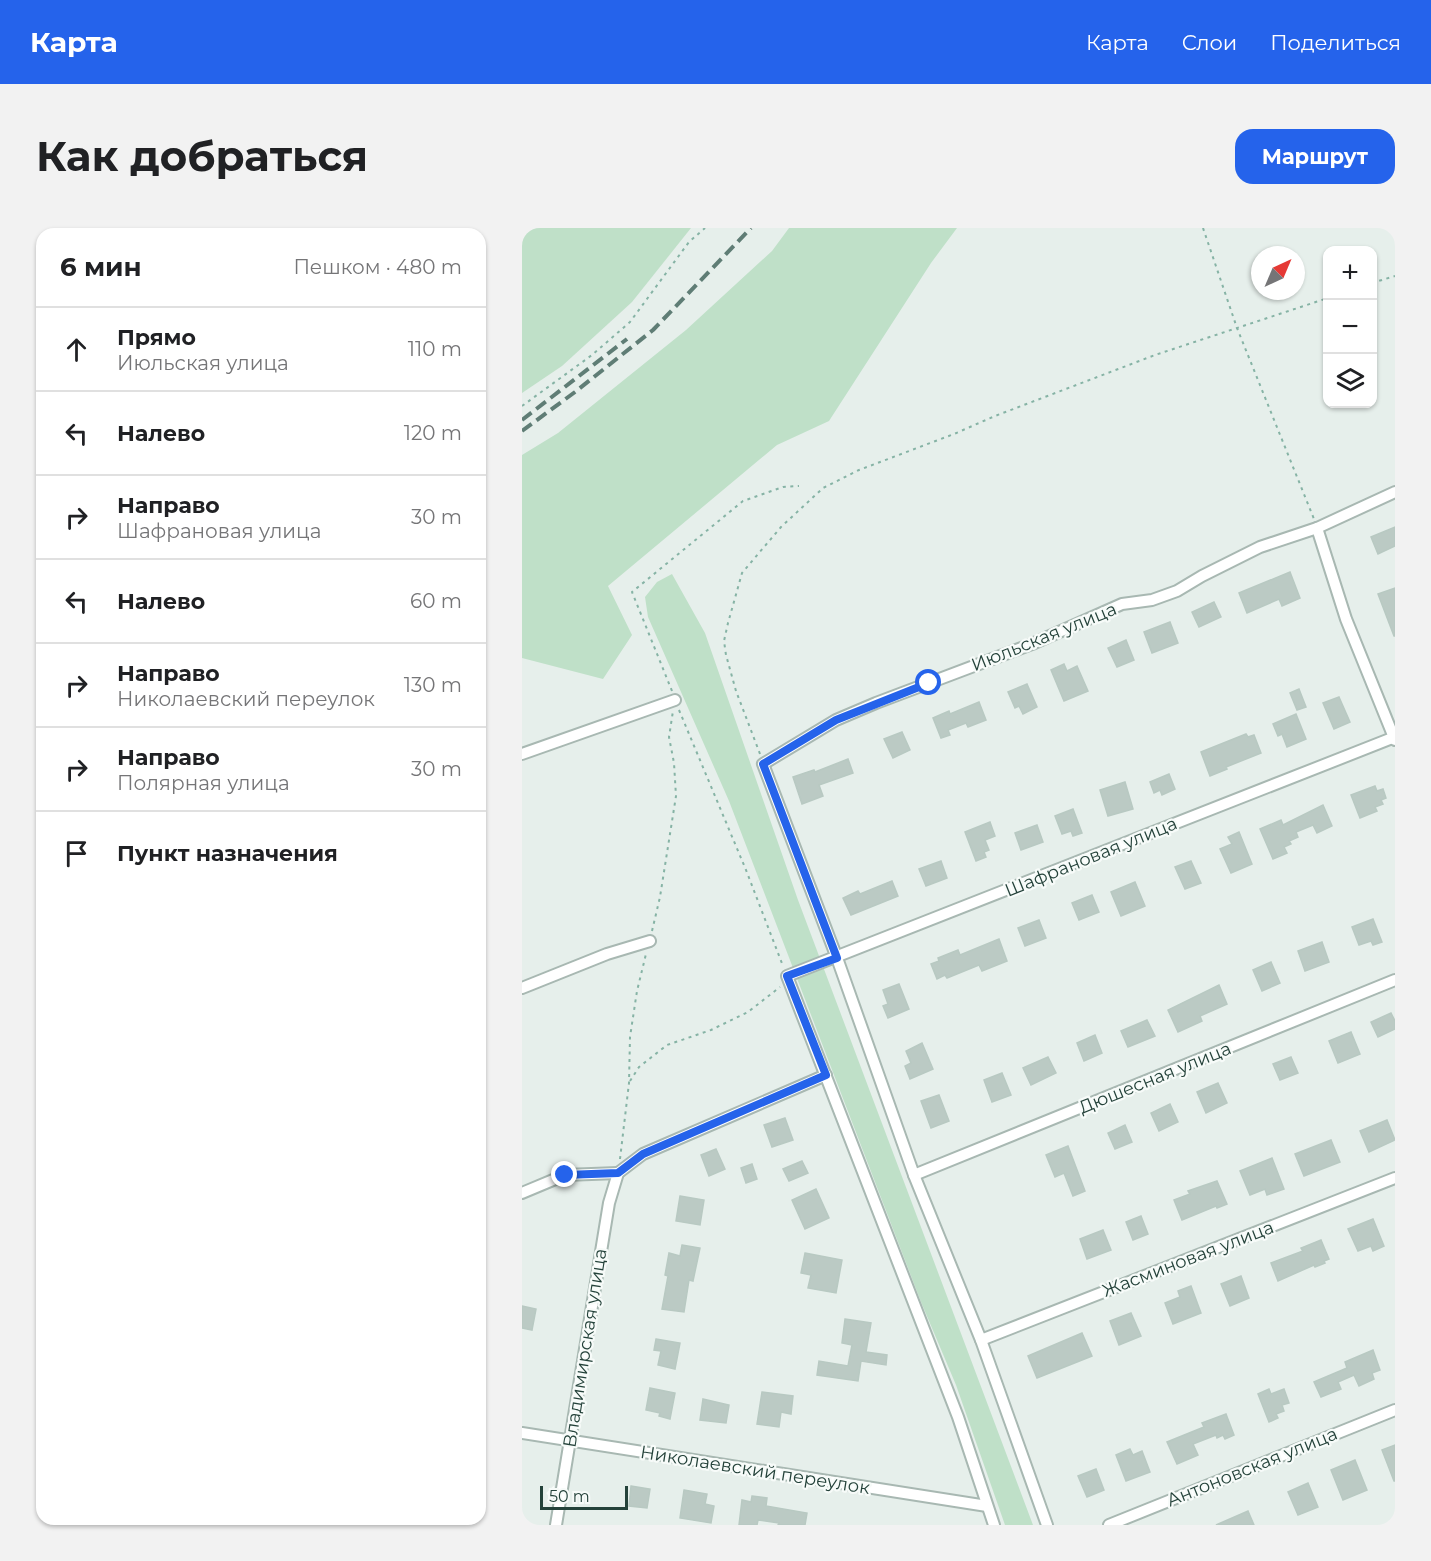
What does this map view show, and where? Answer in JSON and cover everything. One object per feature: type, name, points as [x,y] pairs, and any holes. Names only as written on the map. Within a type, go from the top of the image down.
[{"type":"street","name":"Июльская улица","points":[[763,764],[836,720],[1032,644],[1122,604],[1152,600],[1177,591],[1260,547],[1317,528],[1395,492]]},
{"type":"street","points":[[1317,528],[1346,619],[1395,738]]},
{"type":"street","points":[[522,754],[675,700]]},
{"type":"street","name":"Шафрановая улица","points":[[787,976],[1395,738]]},
{"type":"street","points":[[763,764],[837,958],[915,1175],[981,1340],[1047,1525]]},
{"type":"street","points":[[522,988],[607,954],[650,941]]},
{"type":"street","points":[[787,976],[958,1417],[994,1525]]},
{"type":"street","name":"Дюшесная улица","points":[[915,1175],[1395,980]]},
{"type":"street","points":[[522,1193],[565,1175],[618,1173],[643,1154],[826,1075]]},
{"type":"street","name":"Владимирская улица","points":[[556,1525],[609,1203],[618,1173]]},
{"type":"street","name":"Жасминовая улица","points":[[981,1340],[1395,1178]]},
{"type":"street","name":"Антоновская улица","points":[[1109,1525],[1395,1410]]},
{"type":"street","name":"Николаевский переулок","points":[[522,1433],[987,1506]]},
{"type":"path","points":[[522,406],[592,355],[630,322],[689,242],[705,228]]},
{"type":"path","points":[[1203,228],[1238,328],[1317,528]]},
{"type":"path","points":[[1377,281],[1395,276]]},
{"type":"path","points":[[763,764],[736,691],[724,641],[742,573],[782,527],[823,488],[995,416],[1155,355],[1323,300]]},
{"type":"path","points":[[628,1083],[639,1067],[668,1045],[711,1030],[748,1012],[777,991],[787,976],[632,592],[744,501],[783,487],[799,486]]},
{"type":"green space","points":[[522,228],[691,228],[632,302],[562,366],[522,393]]},
{"type":"green space","points":[[789,228],[957,228],[931,263],[829,421],[777,445],[608,586],[632,635],[603,679],[522,658],[522,455],[558,433],[686,330],[772,251]]},
{"type":"green space","points":[[672,574],[705,633],[798,900],[1033,1525],[1005,1525],[956,1385],[921,1302],[729,801],[648,617],[645,597],[657,582]]},
{"type":"building","points":[[1395,527],[1395,546],[1378,554],[1371,537]]},
{"type":"building","points":[[1290,572],[1300,598],[1282,606],[1279,599],[1247,613],[1239,593]]},
{"type":"building","points":[[1395,588],[1395,636],[1394,636],[1378,594]]},
{"type":"building","points":[[1214,602],[1221,617],[1199,627],[1192,612]]},
{"type":"building","points":[[1170,622],[1178,643],[1152,653],[1144,632]]},
{"type":"building","points":[[1126,640],[1134,660],[1117,667],[1108,648]]},
{"type":"building","points":[[1064,664],[1067,671],[1077,666],[1088,691],[1064,701],[1051,670]]},
{"type":"building","points":[[1027,684],[1037,707],[1023,714],[1019,706],[1015,708],[1008,692]]},
{"type":"building","points":[[1299,689],[1306,707],[1297,710],[1290,693]]},
{"type":"building","points":[[1339,697],[1350,722],[1334,729],[1323,703]]},
{"type":"building","points":[[979,702],[986,720],[968,727],[966,723],[948,730],[950,735],[941,738],[933,718],[949,711],[950,714]]},
{"type":"building","points":[[1296,714],[1306,739],[1287,747],[1282,734],[1278,736],[1273,724]]},
{"type":"building","points":[[902,732],[910,750],[893,758],[884,739]]},
{"type":"building","points":[[1246,734],[1248,737],[1254,735],[1261,753],[1210,776],[1201,752]]},
{"type":"building","points":[[848,759],[853,773],[819,785],[823,796],[802,804],[793,777],[814,770],[815,772]]},
{"type":"building","points":[[1169,774],[1175,789],[1162,795],[1160,790],[1154,793],[1150,782]]},
{"type":"building","points":[[1125,782],[1133,809],[1108,816],[1100,790]]},
{"type":"building","points":[[1375,786],[1377,791],[1383,789],[1386,798],[1381,800],[1383,804],[1375,807],[1377,811],[1360,818],[1351,795]]},
{"type":"building","points":[[1323,805],[1332,826],[1317,833],[1313,825],[1296,832],[1298,837],[1289,841],[1291,844],[1284,847],[1287,853],[1273,859],[1260,829],[1281,820],[1283,825]]},
{"type":"building","points":[[1073,809],[1082,833],[1073,836],[1071,831],[1062,834],[1055,816]]},
{"type":"building","points":[[990,822],[995,836],[985,840],[989,850],[984,852],[986,857],[976,861],[965,832]]},
{"type":"building","points":[[1037,825],[1043,842],[1021,850],[1015,833]]},
{"type":"building","points":[[1239,832],[1252,864],[1231,873],[1220,849],[1232,844],[1228,837]]},
{"type":"building","points":[[941,861],[947,878],[926,886],[919,869]]},
{"type":"building","points":[[1191,861],[1201,883],[1185,889],[1175,867]]},
{"type":"building","points":[[892,881],[898,896],[851,915],[843,898]]},
{"type":"building","points":[[1135,882],[1145,906],[1121,916],[1111,892]]},
{"type":"building","points":[[1092,895],[1099,912],[1079,920],[1072,903]]},
{"type":"building","points":[[1373,919],[1382,942],[1373,945],[1371,941],[1359,945],[1352,927]]},
{"type":"building","points":[[1039,920],[1046,938],[1025,946],[1018,928]]},
{"type":"building","points":[[999,939],[1007,961],[982,971],[979,965],[947,978],[945,975],[937,979],[931,964],[939,961],[938,958],[958,950],[960,955]]},
{"type":"building","points":[[1322,942],[1329,962],[1305,971],[1298,951]]},
{"type":"building","points":[[1271,962],[1280,983],[1262,991],[1253,970]]},
{"type":"building","points":[[899,984],[909,1009],[888,1018],[883,1006],[888,1004],[883,990]]},
{"type":"building","points":[[1219,985],[1227,1004],[1200,1016],[1202,1021],[1178,1032],[1168,1010]]},
{"type":"building","points":[[1391,1013],[1395,1021],[1395,1029],[1378,1037],[1371,1022]]},
{"type":"building","points":[[1147,1020],[1155,1036],[1128,1047],[1121,1031]]},
{"type":"building","points":[[1351,1032],[1360,1054],[1338,1063],[1329,1041]]},
{"type":"building","points":[[1095,1035],[1102,1053],[1084,1061],[1077,1043]]},
{"type":"building","points":[[922,1043],[933,1069],[910,1079],[905,1066],[911,1063],[906,1051]]},
{"type":"building","points":[[1048,1057],[1056,1073],[1031,1085],[1023,1068]]},
{"type":"building","points":[[1291,1057],[1298,1073],[1280,1080],[1273,1064]]},
{"type":"building","points":[[1002,1073],[1011,1095],[992,1102],[984,1080]]},
{"type":"building","points":[[1218,1083],[1227,1103],[1206,1113],[1197,1092]]},
{"type":"building","points":[[939,1095],[949,1121],[931,1128],[921,1101]]},
{"type":"building","points":[[1170,1104],[1178,1122],[1159,1131],[1151,1113]]},
{"type":"building","points":[[785,1118],[793,1140],[772,1147],[764,1125]]},
{"type":"building","points":[[1387,1120],[1395,1140],[1369,1152],[1360,1131]]},
{"type":"building","points":[[1125,1125],[1132,1142],[1115,1149],[1108,1133]]},
{"type":"building","points":[[1331,1140],[1340,1162],[1304,1176],[1295,1154]]},
{"type":"building","points":[[1068,1146],[1085,1191],[1073,1196],[1064,1173],[1055,1177],[1046,1155]]},
{"type":"building","points":[[716,1149],[725,1169],[709,1176],[701,1155]]},
{"type":"building","points":[[1272,1158],[1284,1189],[1267,1195],[1265,1189],[1250,1195],[1240,1171]]},
{"type":"building","points":[[802,1161],[808,1173],[789,1181],[783,1169]]},
{"type":"building","points":[[752,1164],[757,1179],[746,1183],[741,1168]]},
{"type":"building","points":[[1217,1181],[1227,1204],[1217,1208],[1216,1206],[1182,1220],[1174,1200],[1190,1194],[1188,1191]]},
{"type":"building","points":[[816,1189],[829,1218],[805,1229],[792,1200]]},
{"type":"building","points":[[680,1196],[704,1200],[700,1225],[676,1221]]},
{"type":"building","points":[[1141,1216],[1148,1234],[1133,1240],[1126,1222]]},
{"type":"building","points":[[1373,1219],[1384,1246],[1373,1251],[1371,1246],[1358,1251],[1348,1229]]},
{"type":"building","points":[[1103,1230],[1111,1250],[1087,1259],[1080,1239]]},
{"type":"building","points":[[1321,1240],[1329,1259],[1324,1261],[1325,1263],[1315,1267],[1314,1265],[1278,1281],[1271,1263],[1303,1251],[1301,1248]]},
{"type":"building","points":[[682,1245],[700,1248],[693,1281],[689,1280],[684,1312],[662,1309],[668,1276],[665,1275],[669,1253],[680,1256]]},
{"type":"building","points":[[805,1253],[842,1260],[836,1293],[808,1288],[811,1275],[801,1273]]},
{"type":"building","points":[[1241,1276],[1249,1298],[1230,1306],[1221,1284]]},
{"type":"building","points":[[1191,1286],[1201,1313],[1173,1324],[1165,1303],[1180,1297],[1178,1291]]},
{"type":"building","points":[[522,1306],[536,1309],[532,1330],[522,1328]]},
{"type":"building","points":[[1131,1313],[1141,1336],[1119,1345],[1110,1321]]},
{"type":"building","points":[[845,1319],[871,1323],[866,1352],[887,1355],[886,1365],[861,1361],[858,1381],[817,1375],[819,1361],[848,1366],[852,1345],[842,1343]]},
{"type":"building","points":[[1082,1333],[1092,1356],[1037,1378],[1028,1356]]},
{"type":"building","points":[[656,1339],[680,1343],[675,1369],[658,1365],[661,1351],[654,1350]]},
{"type":"building","points":[[1373,1350],[1380,1370],[1372,1373],[1374,1379],[1359,1386],[1354,1375],[1338,1382],[1341,1389],[1321,1397],[1314,1382],[1347,1368],[1345,1362]]},
{"type":"building","points":[[650,1388],[675,1393],[670,1419],[659,1416],[660,1413],[646,1410]]},
{"type":"building","points":[[1269,1389],[1271,1394],[1284,1389],[1289,1403],[1282,1405],[1284,1411],[1276,1414],[1278,1418],[1269,1422],[1258,1394]]},
{"type":"building","points":[[762,1392],[793,1396],[791,1414],[781,1412],[779,1427],[757,1424]]},
{"type":"building","points":[[703,1399],[729,1405],[726,1423],[700,1420]]},
{"type":"building","points":[[1226,1414],[1234,1435],[1225,1439],[1223,1435],[1217,1438],[1216,1435],[1193,1444],[1198,1455],[1177,1464],[1167,1442],[1204,1427],[1202,1423]]},
{"type":"building","points":[[1395,1445],[1395,1481],[1394,1481],[1382,1450]]},
{"type":"building","points":[[1130,1449],[1133,1455],[1142,1451],[1150,1472],[1126,1481],[1116,1455]]},
{"type":"building","points":[[1355,1460],[1367,1490],[1343,1500],[1331,1470]]},
{"type":"building","points":[[1096,1469],[1104,1490],[1087,1497],[1078,1476]]},
{"type":"building","points":[[1308,1483],[1318,1507],[1298,1515],[1288,1492]]},
{"type":"building","points":[[631,1486],[650,1489],[647,1508],[629,1506]]},
{"type":"building","points":[[684,1490],[707,1494],[705,1504],[714,1506],[711,1523],[680,1518]]},
{"type":"building","points":[[752,1496],[767,1498],[766,1506],[807,1513],[805,1525],[778,1525],[779,1523],[758,1520],[757,1525],[739,1525],[742,1500],[751,1502]]},
{"type":"building","points":[[1248,1511],[1254,1525],[1216,1525]]},
{"type":"railway","points":[[522,431],[653,330],[751,228]]},
{"type":"railway","points":[[522,420],[627,339]]},
{"type":"route","points":[[565,1175],[618,1173],[643,1154],[826,1075],[787,976],[837,958],[763,764],[836,720],[929,683]]}]
